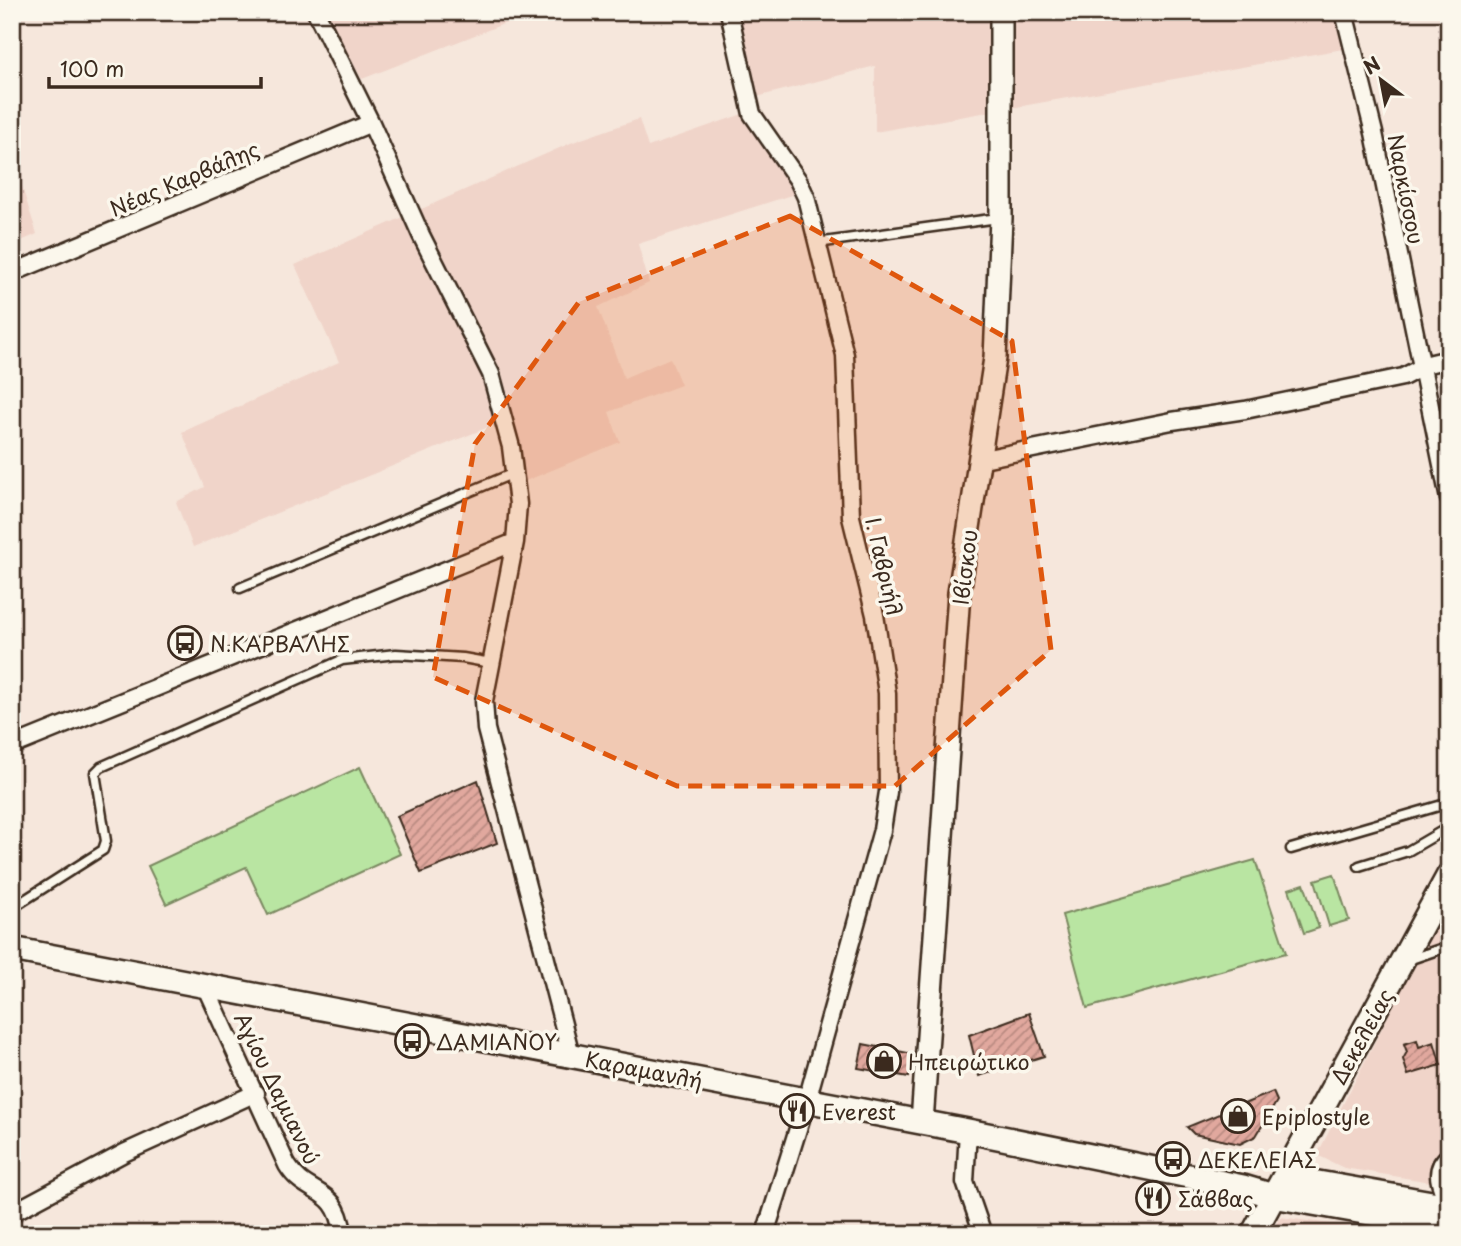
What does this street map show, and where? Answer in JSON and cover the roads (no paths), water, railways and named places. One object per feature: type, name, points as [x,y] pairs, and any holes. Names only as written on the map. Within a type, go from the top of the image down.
[{"type":"main road","name":"Δεκελείας","points":[[1253,1234],[1449,875]]},
{"type":"main road","name":"Καραμανλή","points":[[12,949],[968,1131],[1243,1187],[1273,1196]]},
{"type":"main road","points":[[1273,1196],[1301,1180],[1448,1219]]},
{"type":"street","points":[[316,12],[371,123],[421,235],[492,374],[514,473],[518,504],[515,542],[484,701],[486,729],[571,1055]]},
{"type":"street","name":"Ι. Γαβριήλ","points":[[729,12],[751,114],[798,180],[806,197],[846,367],[851,517],[875,615],[887,693],[889,731],[888,792],[882,830],[807,1100],[765,1234]]},
{"type":"street","name":"Ιβίσκου","points":[[922,1122],[959,593],[995,358],[1001,218],[1001,12]]},
{"type":"street","name":"Ναρκίσσου","points":[[1344,12],[1374,133],[1449,499]]},
{"type":"street","name":"Νέας Καρβάλης","points":[[12,273],[371,123]]},
{"type":"street","points":[[978,460],[1172,421],[1245,410],[1403,377],[1449,359]]},
{"type":"street","points":[[12,746],[515,542]]},
{"type":"street","name":"Αγίου Δαμιανού","points":[[205,986],[287,1165],[298,1181],[326,1194],[335,1205],[343,1234]]},
{"type":"street","points":[[12,1213],[124,1153],[256,1093]]},
{"type":"street","points":[[968,1131],[965,1182],[983,1234]]},
{"type":"street","points":[[1448,1219],[1439,1185],[1439,1167],[1449,1156]]},
{"type":"lane","points":[[817,243],[1001,218]]},
{"type":"lane","points":[[240,588],[514,473]]},
{"type":"lane","points":[[12,908],[103,850],[106,841],[95,774],[101,767],[342,660],[396,654],[463,657],[491,663]]},
{"type":"lane","points":[[1291,849],[1449,803]]},
{"type":"lane","points":[[1359,866],[1408,851],[1449,827]]},
{"type":"lane","points":[[1401,962],[1449,946]]},
{"type":"place","name":"Ν.ΚΑΡΒΑΛΗΣ","points":[[185,643]]},
{"type":"place","name":"ΔΑΜΙΑΝΟΥ","points":[[412,1041]]},
{"type":"place","name":"Ηπειρώτικο","points":[[884,1061]]},
{"type":"place","name":"Everest","points":[[797,1111]]},
{"type":"place","name":"Epiplostyle","points":[[1238,1116]]},
{"type":"place","name":"ΔΕΚΕΛΕΙΑΣ","points":[[1173,1159]]},
{"type":"place","name":"Σάββας","points":[[1153,1198]]}]
